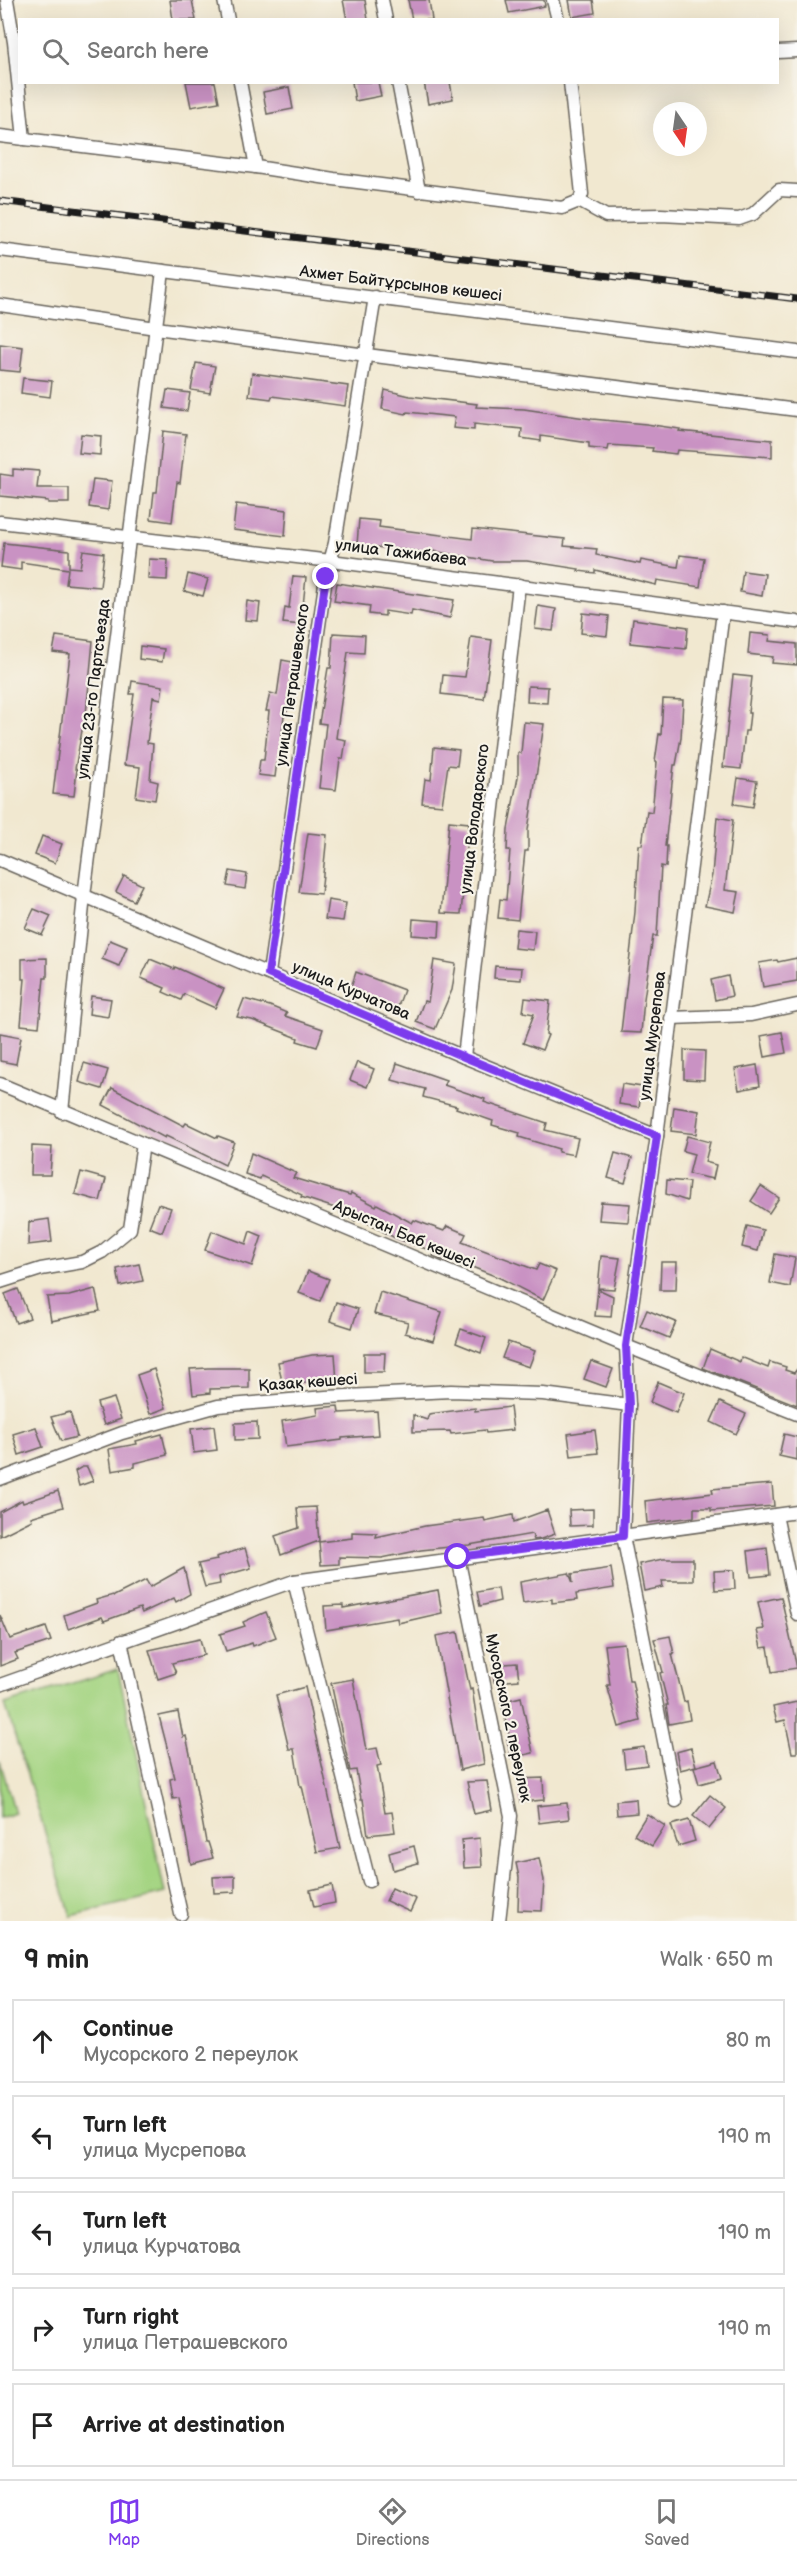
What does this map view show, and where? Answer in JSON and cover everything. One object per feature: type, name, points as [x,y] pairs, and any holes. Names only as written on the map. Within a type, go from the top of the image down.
[{"type":"street","points":[[7,0],[18,81]]},
{"type":"street","points":[[224,0],[228,18]]},
{"type":"street","points":[[382,0],[386,18]]},
{"type":"street","points":[[553,0],[558,18]]},
{"type":"street","points":[[779,52],[797,51]]},
{"type":"street","points":[[18,84],[24,139]]},
{"type":"street","points":[[240,84],[256,167]]},
{"type":"street","points":[[398,84],[419,191]]},
{"type":"street","points":[[570,84],[580,197],[606,216],[662,215],[739,219],[753,214],[779,189],[797,191]]},
{"type":"street","points":[[0,136],[562,208],[580,197]]},
{"type":"street","name":"Ахмет Байтұрсынов көшесі","points":[[0,250],[797,352]]},
{"type":"street","name":"улица 23-го Партсъезда","points":[[62,1112],[84,896],[163,271]]},
{"type":"street","name":"улица Петрашевского","points":[[268,974],[326,577],[331,561],[375,297]]},
{"type":"street","points":[[0,305],[156,328],[797,410]]},
{"type":"street","name":"улица Тажибаева","points":[[0,522],[331,561],[797,622]]},
{"type":"street","name":"улица Володарского","points":[[464,1057],[519,585]]},
{"type":"street","name":"улица Мусрепова","points":[[623,1536],[629,1405],[626,1346],[657,1136],[723,612]]},
{"type":"street","name":"улица Курчатова","points":[[0,860],[464,1057],[657,1136]]},
{"type":"street","points":[[671,1018],[751,1016],[797,1005]]},
{"type":"street","name":"Арыстан Баб көшесі","points":[[0,1084],[62,1112],[626,1346],[797,1414]]},
{"type":"street","points":[[0,1282],[41,1269],[82,1262],[102,1252],[130,1229],[143,1144]]},
{"type":"street","name":"Қазақ көшесі","points":[[0,1479],[122,1433],[218,1406],[326,1397],[452,1391],[543,1394],[629,1405]]},
{"type":"street","points":[[0,1685],[294,1581],[797,1512]]},
{"type":"street","points":[[776,1515],[797,1614]]},
{"type":"street","points":[[623,1536],[676,1801]]},
{"type":"street","name":"Мусорского 2 переулок","points":[[458,1557],[511,1816],[499,1921]]},
{"type":"street","points":[[294,1581],[369,1881]]},
{"type":"street","points":[[121,1641],[182,1914]]},
{"type":"green space","points":[[118,1669],[165,1893],[71,1916],[5,1704]]},
{"type":"green space","points":[[0,1761],[15,1813],[0,1818]]},
{"type":"building","points":[[170,0],[192,0],[196,18],[173,18]]},
{"type":"building","points":[[343,0],[365,0],[368,18],[347,18]]},
{"type":"building","points":[[408,0],[429,0],[432,18],[412,18]]},
{"type":"building","points":[[506,0],[544,0],[545,6],[509,13]]},
{"type":"building","points":[[569,0],[593,0],[595,13],[572,17]]},
{"type":"building","points":[[186,84],[215,84],[219,102],[191,107]]},
{"type":"building","points":[[352,84],[378,84],[381,96],[355,101]]},
{"type":"building","points":[[424,84],[450,84],[453,99],[428,104]]},
{"type":"building","points":[[289,87],[293,109],[267,114],[263,92]]},
{"type":"building","points":[[0,344],[23,347],[20,372],[0,370]]},
{"type":"building","points":[[196,363],[215,366],[210,393],[191,390]]},
{"type":"building","points":[[252,373],[348,386],[345,406],[272,396],[271,399],[249,396]]},
{"type":"building","points":[[23,378],[52,381],[50,397],[21,393]]},
{"type":"building","points":[[167,390],[190,393],[187,411],[164,408]]},
{"type":"building","points":[[385,390],[410,396],[477,404],[476,407],[524,409],[646,424],[680,429],[679,431],[772,440],[772,457],[677,450],[676,454],[652,451],[653,448],[609,445],[608,450],[589,448],[589,443],[541,436],[541,441],[521,438],[522,429],[474,424],[474,430],[453,428],[455,417],[407,412],[406,414],[382,409]]},
{"type":"building","points":[[163,431],[186,434],[172,522],[151,519],[154,492],[157,492]]},
{"type":"building","points":[[81,434],[101,436],[100,455],[79,453]]},
{"type":"building","points":[[13,469],[39,471],[37,488],[69,488],[69,503],[48,503],[48,501],[0,496],[0,474],[13,476]]},
{"type":"building","points":[[93,479],[112,481],[108,510],[89,507]]},
{"type":"building","points":[[236,504],[287,510],[285,536],[233,530]]},
{"type":"building","points":[[359,519],[380,521],[379,527],[472,539],[473,529],[565,539],[564,546],[597,549],[596,555],[640,564],[641,560],[678,567],[680,555],[704,558],[700,587],[657,580],[656,585],[595,570],[595,573],[578,571],[579,569],[527,561],[492,561],[432,551],[432,553],[357,545]]},
{"type":"building","points":[[4,543],[69,550],[69,567],[80,568],[83,550],[104,553],[100,587],[66,584],[68,569],[21,562],[21,570],[1,567]]},
{"type":"building","points":[[149,559],[168,560],[167,580],[148,579]]},
{"type":"building","points":[[743,571],[765,574],[762,596],[740,592]]},
{"type":"building","points":[[188,574],[208,579],[203,596],[184,591]]},
{"type":"building","points":[[293,576],[306,577],[301,625],[283,623],[285,607],[289,608]]},
{"type":"building","points":[[337,583],[454,600],[450,618],[412,610],[411,615],[385,611],[385,616],[369,614],[370,606],[334,601]]},
{"type":"building","points":[[247,601],[260,603],[258,621],[245,620]]},
{"type":"building","points":[[538,606],[556,609],[553,631],[535,629]]},
{"type":"building","points":[[583,613],[609,616],[607,636],[581,633]]},
{"type":"building","points":[[633,619],[688,627],[686,649],[630,643]]},
{"type":"building","points":[[333,633],[365,635],[364,653],[348,652],[336,738],[346,740],[343,759],[340,759],[336,790],[319,788],[326,724],[319,723],[328,668],[331,668]]},
{"type":"building","points":[[750,633],[770,635],[769,641],[797,644],[797,665],[772,663],[773,657],[748,654]]},
{"type":"building","points":[[56,636],[93,641],[85,725],[83,725],[75,769],[77,769],[74,796],[53,794],[70,654],[53,652]]},
{"type":"building","points":[[471,637],[492,640],[484,699],[441,694],[443,675],[465,677]]},
{"type":"building","points":[[140,646],[164,649],[162,662],[139,659]]},
{"type":"building","points":[[282,660],[293,662],[288,697],[290,698],[286,715],[284,715],[275,777],[258,775],[260,760],[264,760],[269,711],[266,711],[270,693],[277,695]]},
{"type":"building","points":[[733,675],[752,677],[748,731],[745,731],[741,769],[723,767]]},
{"type":"building","points":[[132,681],[163,686],[161,699],[153,697],[147,743],[153,744],[150,780],[158,782],[155,800],[136,797],[140,767],[124,765],[134,694],[130,694]]},
{"type":"building","points":[[528,686],[548,687],[547,703],[527,702]]},
{"type":"building","points":[[663,699],[683,700],[681,738],[676,765],[674,765],[665,846],[667,846],[666,867],[661,866],[657,936],[653,936],[641,1033],[621,1032],[635,912],[639,845],[642,845],[647,811],[652,812],[657,762],[655,762],[659,734],[661,735]]},
{"type":"building","points":[[524,722],[544,724],[528,830],[528,851],[525,851],[518,920],[498,918],[500,899],[506,900],[510,850],[507,850],[508,829],[518,777],[518,753],[521,753]]},
{"type":"building","points":[[434,747],[459,750],[457,766],[448,765],[442,805],[422,803],[425,779],[431,780]]},
{"type":"building","points":[[738,778],[757,781],[753,807],[734,804]]},
{"type":"building","points":[[717,817],[733,820],[725,890],[739,892],[735,912],[705,906],[712,875]]},
{"type":"building","points":[[449,821],[469,823],[461,914],[441,913]]},
{"type":"building","points":[[308,833],[327,835],[321,894],[299,892]]},
{"type":"building","points":[[42,836],[62,844],[55,863],[35,855]]},
{"type":"building","points":[[230,871],[247,874],[245,889],[227,886]]},
{"type":"building","points":[[124,876],[142,885],[134,901],[116,892]]},
{"type":"building","points":[[328,900],[346,903],[343,921],[325,919]]},
{"type":"building","points":[[34,909],[51,916],[42,935],[25,928]]},
{"type":"building","points":[[413,919],[440,921],[439,937],[412,935]]},
{"type":"building","points":[[516,929],[535,931],[533,950],[514,948]]},
{"type":"building","points":[[110,940],[127,947],[119,966],[102,959]]},
{"type":"building","points":[[47,958],[47,978],[44,978],[39,1027],[21,1025],[25,979],[22,979],[22,959]]},
{"type":"building","points":[[797,958],[797,981],[763,987],[759,963]]},
{"type":"building","points":[[150,959],[174,969],[175,967],[224,989],[215,1008],[184,994],[181,1000],[163,992],[165,988],[141,978]]},
{"type":"building","points":[[434,960],[456,964],[452,990],[435,1029],[416,1022],[424,1001],[428,1002]]},
{"type":"building","points":[[495,966],[522,968],[521,980],[494,978]]},
{"type":"building","points":[[356,972],[404,990],[397,1009],[350,991]]},
{"type":"building","points":[[728,976],[732,996],[715,1000],[711,980]]},
{"type":"building","points":[[91,996],[111,999],[108,1017],[89,1014]]},
{"type":"building","points":[[525,998],[550,1001],[546,1034],[548,1035],[542,1050],[523,1043],[534,1014],[523,1012]]},
{"type":"building","points":[[244,999],[270,1006],[287,1013],[285,1016],[323,1029],[317,1047],[297,1041],[298,1038],[252,1020],[237,1017]]},
{"type":"building","points":[[782,1032],[786,1053],[765,1057],[761,1036]]},
{"type":"building","points":[[0,1033],[21,1037],[16,1064],[0,1061]]},
{"type":"building","points":[[684,1050],[705,1051],[704,1080],[684,1079]]},
{"type":"building","points":[[357,1062],[374,1069],[367,1087],[350,1080]]},
{"type":"building","points":[[84,1063],[108,1070],[102,1089],[79,1082]]},
{"type":"building","points":[[397,1063],[446,1080],[444,1085],[485,1099],[484,1102],[547,1123],[545,1130],[578,1138],[574,1155],[558,1152],[559,1149],[519,1137],[520,1133],[492,1125],[493,1121],[456,1108],[457,1106],[423,1097],[425,1089],[392,1080]]},
{"type":"building","points":[[757,1065],[760,1086],[739,1090],[735,1069]]},
{"type":"building","points":[[622,1084],[642,1087],[639,1107],[619,1104]]},
{"type":"building","points":[[112,1088],[184,1126],[186,1123],[217,1138],[218,1136],[234,1142],[225,1165],[166,1136],[165,1138],[103,1105]]},
{"type":"building","points":[[674,1107],[699,1111],[696,1134],[671,1131]]},
{"type":"building","points":[[687,1136],[710,1142],[705,1162],[716,1165],[713,1179],[689,1174],[694,1154],[683,1151]]},
{"type":"building","points":[[32,1146],[52,1147],[50,1175],[31,1175]]},
{"type":"building","points":[[251,1153],[296,1173],[293,1178],[350,1195],[351,1193],[412,1223],[414,1220],[444,1231],[447,1226],[466,1234],[462,1242],[536,1270],[539,1264],[556,1271],[543,1300],[500,1278],[454,1260],[450,1264],[433,1256],[435,1252],[395,1238],[357,1217],[355,1221],[340,1213],[341,1210],[301,1197],[302,1195],[261,1176],[260,1179],[245,1174]]},
{"type":"building","points":[[615,1153],[632,1158],[625,1183],[608,1178]]},
{"type":"building","points":[[81,1172],[106,1179],[100,1201],[75,1194]]},
{"type":"building","points":[[667,1180],[689,1182],[687,1201],[666,1194]]},
{"type":"building","points":[[761,1186],[779,1198],[769,1213],[751,1201]]},
{"type":"building","points":[[601,1202],[630,1204],[628,1222],[599,1220]]},
{"type":"building","points":[[158,1204],[171,1208],[162,1232],[149,1227]]},
{"type":"building","points":[[49,1219],[52,1242],[28,1245],[29,1222]]},
{"type":"building","points":[[747,1226],[763,1230],[758,1251],[742,1247]]},
{"type":"building","points":[[212,1231],[246,1244],[250,1231],[262,1236],[252,1266],[205,1250]]},
{"type":"building","points":[[775,1254],[795,1258],[790,1287],[770,1283]]},
{"type":"building","points":[[601,1256],[620,1258],[614,1289],[598,1288]]},
{"type":"building","points":[[661,1262],[677,1262],[676,1290],[660,1290]]},
{"type":"building","points":[[139,1264],[143,1281],[120,1286],[117,1269]]},
{"type":"building","points":[[308,1271],[329,1279],[320,1301],[299,1293]]},
{"type":"building","points":[[18,1289],[30,1318],[16,1323],[5,1294]]},
{"type":"building","points":[[95,1289],[100,1311],[51,1321],[47,1297],[69,1296]]},
{"type":"building","points":[[598,1289],[613,1296],[611,1317],[595,1316]]},
{"type":"building","points":[[380,1292],[442,1312],[433,1341],[405,1333],[408,1322],[374,1314]]},
{"type":"building","points":[[336,1302],[358,1309],[352,1328],[330,1321]]},
{"type":"building","points":[[647,1310],[676,1322],[669,1338],[640,1326]]},
{"type":"building","points":[[461,1329],[486,1338],[481,1353],[456,1343]]},
{"type":"building","points":[[508,1342],[535,1351],[529,1367],[502,1358]]},
{"type":"building","points":[[710,1349],[740,1362],[741,1357],[768,1368],[770,1362],[786,1367],[785,1370],[794,1373],[797,1369],[797,1405],[703,1368]]},
{"type":"building","points":[[364,1353],[385,1353],[384,1372],[364,1372]]},
{"type":"building","points":[[335,1354],[337,1382],[314,1384],[314,1381],[283,1387],[278,1362],[312,1355]]},
{"type":"building","points":[[591,1361],[613,1369],[606,1387],[584,1379]]},
{"type":"building","points":[[249,1368],[249,1388],[210,1389],[210,1393],[193,1395],[190,1369]]},
{"type":"building","points":[[154,1369],[166,1408],[150,1414],[137,1375]]},
{"type":"building","points":[[658,1382],[684,1393],[676,1413],[650,1402]]},
{"type":"building","points":[[114,1398],[121,1419],[104,1425],[97,1403]]},
{"type":"building","points":[[720,1402],[746,1414],[736,1434],[711,1422]]},
{"type":"building","points":[[338,1406],[339,1413],[377,1411],[379,1435],[286,1447],[282,1421],[318,1415],[317,1408]]},
{"type":"building","points":[[510,1407],[513,1430],[486,1433],[485,1430],[451,1434],[450,1431],[413,1432],[413,1415],[427,1420],[429,1414],[475,1408],[475,1411]]},
{"type":"building","points":[[70,1412],[77,1437],[61,1441],[51,1417]]},
{"type":"building","points":[[257,1422],[258,1439],[235,1440],[235,1423]]},
{"type":"building","points":[[214,1426],[217,1450],[194,1453],[191,1429]]},
{"type":"building","points":[[36,1427],[43,1447],[19,1455],[13,1434]]},
{"type":"building","points":[[595,1430],[598,1453],[571,1456],[568,1434]]},
{"type":"building","points":[[162,1434],[167,1455],[135,1463],[135,1467],[112,1471],[109,1449],[137,1444],[136,1441]]},
{"type":"building","points":[[784,1434],[797,1437],[797,1460],[779,1456]]},
{"type":"building","points":[[87,1467],[93,1481],[79,1486],[75,1471]]},
{"type":"building","points":[[772,1484],[774,1506],[711,1511],[711,1508],[694,1508],[694,1517],[647,1523],[645,1501],[713,1493],[712,1489]]},
{"type":"building","points":[[58,1491],[63,1507],[31,1517],[32,1520],[0,1536],[0,1512],[22,1500],[23,1503]]},
{"type":"building","points":[[316,1507],[319,1541],[281,1555],[275,1536],[299,1528],[297,1508]]},
{"type":"building","points":[[593,1509],[593,1525],[570,1526],[569,1510]]},
{"type":"building","points":[[547,1510],[555,1534],[541,1539],[534,1540],[532,1534],[382,1558],[339,1557],[339,1564],[321,1565],[319,1542],[352,1538],[352,1532],[377,1533],[376,1537],[425,1526],[484,1518],[485,1521],[513,1515],[514,1522]]},
{"type":"building","points":[[245,1548],[251,1568],[219,1577],[220,1584],[205,1587],[198,1564],[217,1560],[216,1557]]},
{"type":"building","points":[[767,1548],[770,1575],[751,1577],[748,1551]]},
{"type":"building","points":[[663,1559],[693,1559],[693,1581],[662,1581],[663,1587],[644,1591],[639,1564]]},
{"type":"building","points":[[184,1568],[190,1594],[176,1602],[174,1598],[142,1613],[140,1608],[104,1621],[102,1617],[68,1629],[64,1615],[97,1603],[96,1600],[114,1596],[146,1580],[150,1587]]},
{"type":"building","points":[[611,1568],[614,1588],[576,1594],[577,1600],[552,1603],[552,1599],[523,1603],[520,1582],[569,1573],[573,1583],[572,1574]]},
{"type":"building","points":[[734,1570],[735,1589],[715,1590],[714,1571]]},
{"type":"building","points":[[498,1588],[500,1601],[480,1606],[477,1592]]},
{"type":"building","points":[[438,1590],[442,1613],[398,1623],[397,1618],[326,1630],[324,1606],[343,1605],[343,1608]]},
{"type":"building","points":[[781,1597],[797,1668],[772,1672],[768,1647],[761,1648],[757,1630],[764,1629],[758,1602]]},
{"type":"building","points":[[266,1612],[276,1637],[253,1646],[252,1643],[226,1651],[220,1634],[245,1626],[243,1622]]},
{"type":"building","points":[[0,1615],[10,1639],[46,1627],[51,1641],[15,1653],[18,1659],[0,1666]]},
{"type":"building","points":[[458,1632],[470,1690],[472,1689],[484,1764],[460,1770],[436,1636]]},
{"type":"building","points":[[670,1636],[674,1654],[672,1654],[684,1702],[687,1701],[690,1720],[669,1724],[666,1705],[668,1705],[660,1673],[663,1672],[654,1639]]},
{"type":"building","points":[[200,1639],[204,1655],[172,1663],[176,1673],[158,1679],[149,1650]]},
{"type":"building","points":[[624,1643],[629,1680],[632,1680],[640,1721],[619,1727],[607,1685],[610,1685],[605,1645]]},
{"type":"building","points":[[517,1663],[519,1680],[494,1682],[493,1665]]},
{"type":"building","points":[[353,1679],[366,1750],[377,1748],[381,1765],[377,1766],[385,1813],[392,1812],[395,1832],[368,1835],[356,1770],[350,1771],[331,1683]]},
{"type":"building","points":[[305,1687],[340,1848],[317,1852],[302,1786],[300,1786],[294,1749],[289,1749],[276,1695]]},
{"type":"building","points":[[521,1697],[533,1753],[511,1758],[507,1739],[510,1738],[501,1702]]},
{"type":"building","points":[[797,1702],[797,1753],[792,1753],[785,1720],[777,1722],[773,1707]]},
{"type":"building","points":[[178,1712],[183,1737],[186,1736],[190,1754],[206,1842],[208,1842],[213,1858],[191,1864],[179,1798],[173,1799],[170,1779],[175,1778],[159,1716]]},
{"type":"building","points":[[644,1747],[647,1765],[625,1768],[623,1750]]},
{"type":"building","points":[[691,1748],[696,1766],[680,1770],[676,1752]]},
{"type":"building","points":[[717,1761],[722,1778],[699,1784],[694,1767]]},
{"type":"building","points":[[543,1778],[544,1800],[520,1802],[519,1779]]},
{"type":"building","points":[[487,1781],[492,1810],[474,1814],[467,1782]]},
{"type":"building","points":[[710,1795],[726,1808],[709,1829],[693,1816]]},
{"type":"building","points":[[636,1799],[637,1813],[617,1815],[616,1801]]},
{"type":"building","points":[[567,1803],[569,1819],[539,1823],[537,1806]]},
{"type":"building","points":[[647,1814],[665,1826],[652,1846],[634,1835]]},
{"type":"building","points":[[689,1820],[695,1841],[678,1846],[671,1825]]},
{"type":"building","points":[[480,1838],[482,1867],[464,1868],[462,1840]]},
{"type":"building","points":[[414,1846],[418,1863],[393,1870],[389,1853]]},
{"type":"building","points":[[539,1858],[544,1880],[542,1911],[518,1910],[519,1877],[516,1863]]},
{"type":"building","points":[[235,1876],[235,1892],[214,1893],[213,1877]]},
{"type":"building","points":[[332,1885],[335,1903],[314,1907],[310,1890]]},
{"type":"building","points":[[392,1888],[416,1899],[410,1912],[386,1901]]},
{"type":"railway","points":[[0,201],[797,299]]},
{"type":"route","points":[[326,577],[268,974],[657,1136],[626,1346],[629,1405],[623,1536],[458,1557]]}]
